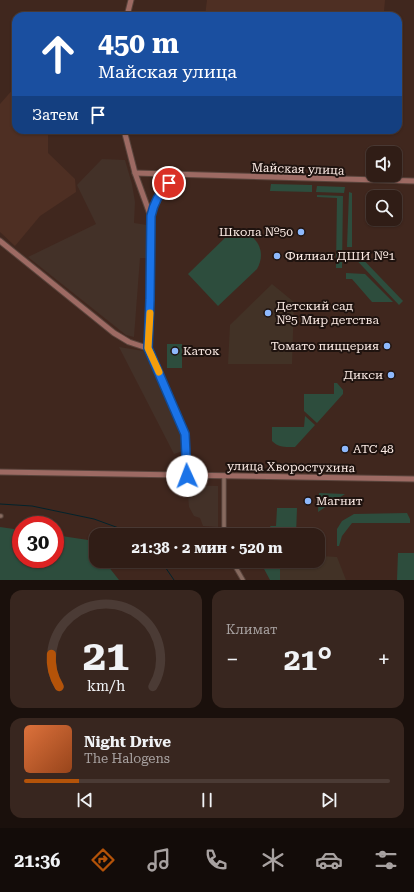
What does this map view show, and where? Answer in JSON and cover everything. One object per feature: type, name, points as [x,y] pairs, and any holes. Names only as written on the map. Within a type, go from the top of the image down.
[{"type":"street","points":[[128,12],[131,0]]},
{"type":"street","points":[[125,134],[135,174],[151,216]]},
{"type":"street","name":"Майская улица","points":[[135,174],[414,181]]},
{"type":"street","points":[[181,175],[169,183],[153,204],[151,216],[148,348],[185,434],[187,476]]},
{"type":"street","points":[[0,241],[114,333],[128,342],[148,348]]},
{"type":"street","name":"улица Хворостухина","points":[[0,472],[414,479]]},
{"type":"street","points":[[224,476],[224,528]]},
{"type":"street","points":[[236,568],[243,580]]},
{"type":"shaded area","points":[[207,0],[385,0],[383,12],[206,12]]},
{"type":"shaded area","points":[[12,90],[12,134],[48,134],[48,153],[75,179],[76,192],[40,216],[15,246],[0,232],[0,104]]},
{"type":"shaded area","points":[[102,159],[125,160],[132,184],[135,202],[134,223],[147,225],[149,258],[140,258],[134,337],[126,335],[28,257],[96,224],[77,185]]},
{"type":"shaded area","name":"Детский сад №5 Мир детства","points":[[272,284],[294,302],[292,364],[228,364],[230,325]]},
{"type":"shaded area","points":[[119,347],[144,351],[180,423],[183,451],[174,454]]},
{"type":"shaded area","points":[[187,485],[218,486],[218,527],[203,526],[200,518],[194,516],[189,507]]},
{"type":"shaded area","points":[[325,556],[337,557],[346,580],[280,580],[280,568],[325,568]]},
{"type":"green space","points":[[271,184],[312,185],[312,192],[270,191]]},
{"type":"green space","points":[[317,186],[345,187],[344,193],[316,192]]},
{"type":"green space","points":[[349,192],[352,193],[352,247],[347,247]]},
{"type":"green space","points":[[317,195],[343,196],[342,268],[336,268],[337,198],[317,197]]},
{"type":"green space","points":[[242,231],[257,242],[261,252],[260,263],[257,269],[218,306],[188,274],[230,233]]},
{"type":"green space","points":[[347,250],[354,250],[403,301],[399,305]]},
{"type":"green space","points":[[346,273],[365,274],[393,302],[372,302],[352,279],[346,279]]},
{"type":"green space","name":"Каток","points":[[167,344],[182,344],[182,368],[167,368]]},
{"type":"green space","points":[[334,383],[337,383],[343,390],[343,394],[317,423],[304,411],[304,394],[334,394]]},
{"type":"green space","points":[[305,416],[315,425],[295,447],[280,446],[272,441],[272,427],[304,427]]},
{"type":"green space","points":[[319,493],[345,494],[318,512]]},
{"type":"green space","points":[[277,508],[297,508],[296,528],[271,528],[270,526],[276,526]]},
{"type":"green space","points":[[407,513],[410,523],[352,523],[342,536],[339,546],[337,546],[337,529],[342,521],[354,514]]},
{"type":"green space","points":[[0,527],[12,529],[12,568],[64,568],[64,536],[88,540],[89,568],[110,568],[119,580],[0,580]]},
{"type":"green space","points":[[398,553],[414,553],[414,580],[397,580]]},
{"type":"green space","points":[[264,568],[280,568],[280,580],[270,580]]},
{"type":"waterway","points":[[0,504],[32,506],[94,519],[119,528]]},
{"type":"waterway","points":[[166,568],[174,580]]},
{"type":"slow traffic","points":[[150,313],[148,348],[159,372]]},
{"type":"place","name":"Школа №50","points":[[301,232]]},
{"type":"place","name":"Филиал ДШИ №1","points":[[277,256]]},
{"type":"place","name":"Детский сад №5 Мир детства","points":[[268,313]]},
{"type":"place","name":"Томато пиццерия","points":[[387,346]]},
{"type":"place","name":"Каток","points":[[175,351]]},
{"type":"place","name":"Дикси","points":[[391,375]]},
{"type":"place","name":"АТС 48","points":[[345,449]]},
{"type":"place","name":"Магнит","points":[[308,501]]},
{"type":"route","points":[[169,183],[156,198],[153,204],[151,216],[148,348],[185,434],[187,476]]}]
